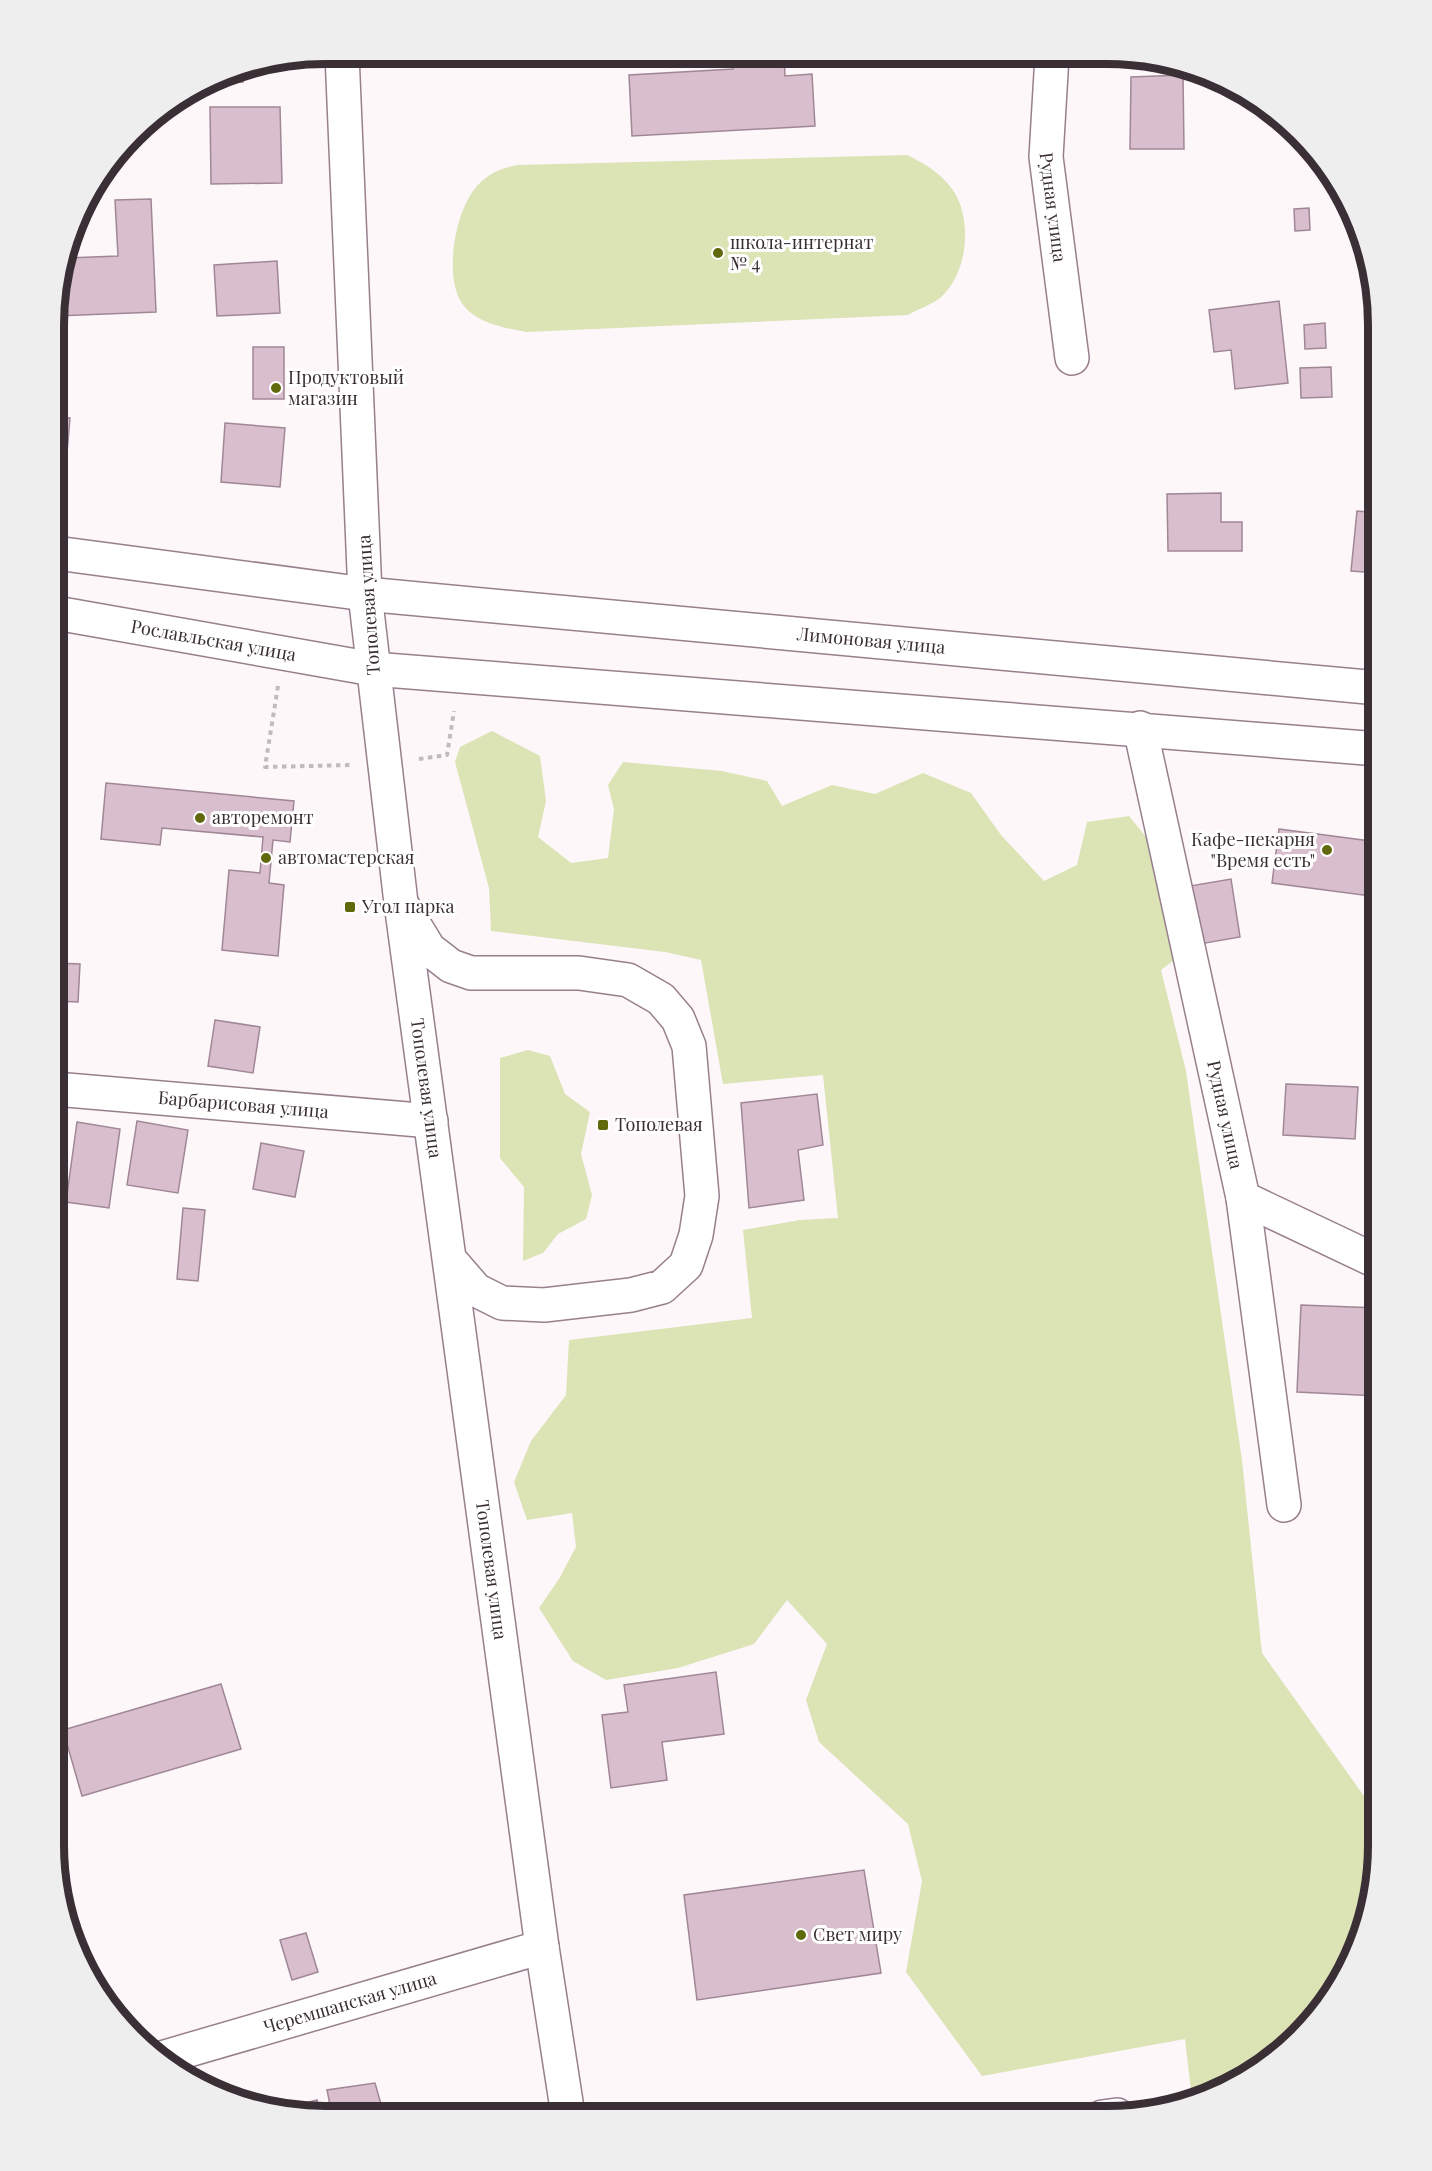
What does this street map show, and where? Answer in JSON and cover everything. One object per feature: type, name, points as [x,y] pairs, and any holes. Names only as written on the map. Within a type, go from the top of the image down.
[{"type":"main road","name":"Тополевая улица","points":[[342,64],[365,594],[373,669],[401,903],[542,1947],[567,2106]]},
{"type":"main road","name":"Рудная улица","points":[[1052,64],[1046,157],[1072,358]]},
{"type":"main road","points":[[64,554],[365,594]]},
{"type":"main road","name":"Лимоновая улица","points":[[365,594],[1368,687]]},
{"type":"main road","name":"Рославльская улица","points":[[64,614],[373,669]]},
{"type":"main road","points":[[373,669],[1368,747]]},
{"type":"main road","name":"Рудная улица","points":[[1140,728],[1243,1198],[1284,1506]]},
{"type":"main road","points":[[401,903],[429,949],[451,966],[471,972],[579,973],[628,980],[661,999],[678,1019],[689,1046],[702,1196],[696,1235],[686,1265],[662,1287],[631,1295],[544,1305],[502,1303],[476,1290],[450,1260]]},
{"type":"main road","name":"Барбарисовая улица","points":[[64,1090],[431,1121]]},
{"type":"main road","points":[[1243,1198],[1368,1257]]},
{"type":"main road","name":"Черемшанская улица","points":[[170,2056],[542,1947]]},
{"type":"green space","points":[[907,155],[934,171],[952,188],[961,207],[965,235],[961,263],[949,288],[940,298],[908,315],[527,332],[488,323],[471,313],[459,298],[455,286],[453,256],[455,239],[464,208],[470,195],[482,181],[491,174],[507,168],[518,165]]},
{"type":"green space","points":[[492,731],[540,756],[546,801],[538,837],[571,863],[608,858],[614,809],[608,785],[623,762],[722,771],[767,781],[782,806],[832,785],[875,794],[923,773],[971,793],[1001,835],[1044,881],[1077,865],[1087,822],[1129,816],[1165,860],[1177,958],[1161,970],[1186,1071],[1242,1460],[1262,1653],[1368,1802],[1365,1880],[1354,1930],[1341,1961],[1324,1991],[1303,2018],[1266,2053],[1237,2072],[1191,2093],[1185,2039],[982,2076],[906,1972],[922,1881],[908,1824],[819,1742],[806,1700],[827,1644],[787,1600],[754,1644],[678,1668],[606,1680],[573,1661],[539,1608],[559,1579],[576,1547],[572,1513],[527,1520],[514,1482],[531,1441],[566,1395],[569,1340],[752,1318],[743,1230],[800,1220],[838,1218],[823,1075],[723,1084],[701,960],[665,952],[491,931],[489,888],[455,762],[460,747]]},
{"type":"green space","points":[[528,1050],[550,1056],[565,1094],[590,1112],[581,1154],[592,1195],[586,1219],[558,1234],[543,1253],[523,1261],[524,1187],[500,1158],[500,1058]]},
{"type":"building","points":[[733,64],[784,64],[785,76],[812,74],[815,126],[632,136],[629,75],[733,69]]},
{"type":"building","points":[[1183,76],[1184,149],[1130,149],[1131,77]]},
{"type":"building","points":[[243,77],[243,82],[229,82]]},
{"type":"building","points":[[210,107],[280,107],[282,183],[211,184]]},
{"type":"building","points":[[151,199],[156,312],[65,316],[73,258],[118,256],[115,200]]},
{"type":"building","points":[[1309,208],[1310,230],[1295,231],[1294,209]]},
{"type":"building","points":[[277,261],[280,313],[217,316],[214,265]]},
{"type":"building","points":[[1279,301],[1288,383],[1235,389],[1231,350],[1214,352],[1209,310]]},
{"type":"building","points":[[1325,323],[1326,348],[1305,349],[1304,325]]},
{"type":"building","points":[[253,347],[284,347],[284,399],[253,399]]},
{"type":"building","points":[[1331,367],[1332,397],[1301,398],[1300,368]]},
{"type":"building","points":[[64,418],[70,418],[64,476]]},
{"type":"building","points":[[225,423],[285,428],[280,487],[221,482]]},
{"type":"building","points":[[1221,493],[1221,522],[1242,522],[1242,551],[1168,551],[1167,494]]},
{"type":"building","points":[[1357,511],[1368,512],[1368,572],[1351,571]]},
{"type":"building","name":"автомастерская","points":[[106,783],[294,801],[290,842],[273,840],[269,883],[284,885],[278,956],[222,950],[229,870],[260,873],[263,837],[162,828],[160,845],[101,839]]},
{"type":"building","points":[[1279,829],[1368,841],[1368,896],[1272,883]]},
{"type":"building","points":[[1231,879],[1240,937],[1200,944],[1190,886]]},
{"type":"building","points":[[64,963],[80,964],[78,1002],[64,1001]]},
{"type":"building","points":[[215,1020],[260,1027],[253,1073],[208,1066]]},
{"type":"building","points":[[1286,1084],[1358,1087],[1355,1139],[1283,1135]]},
{"type":"building","points":[[817,1094],[823,1145],[798,1150],[804,1200],[749,1208],[741,1103]]},
{"type":"building","points":[[137,1121],[188,1130],[178,1193],[127,1185]]},
{"type":"building","points":[[77,1122],[120,1129],[109,1208],[66,1202]]},
{"type":"building","points":[[261,1143],[304,1151],[295,1197],[253,1189]]},
{"type":"building","points":[[183,1208],[205,1210],[198,1281],[177,1279]]},
{"type":"building","points":[[1301,1305],[1368,1308],[1368,1396],[1297,1392]]},
{"type":"building","points":[[716,1672],[724,1734],[662,1742],[667,1780],[611,1788],[602,1715],[628,1712],[624,1685]]},
{"type":"building","points":[[221,1684],[241,1749],[82,1796],[64,1730]]},
{"type":"building","points":[[864,1870],[881,1973],[697,2000],[684,1895]]},
{"type":"building","points":[[306,1933],[318,1972],[292,1980],[280,1940]]},
{"type":"building","points":[[375,2083],[381,2106],[330,2106],[327,2090]]},
{"type":"building","points":[[317,2100],[318,2106],[308,2106],[299,2105]]},
{"type":"place","name":"школа-интернат № 4","points":[[718,253]]},
{"type":"place","name":"Продуктовый магазин","points":[[276,388]]},
{"type":"place","name":"авторемонт","points":[[200,818]]},
{"type":"place","name":"Кафе-пекарня \"Время есть\"","points":[[1327,850]]},
{"type":"place","name":"автомастерская","points":[[266,858]]},
{"type":"place","name":"Угол парка","points":[[350,907]]},
{"type":"place","name":"Тополевая","points":[[603,1125]]},
{"type":"place","name":"Свет миру","points":[[801,1935]]}]
